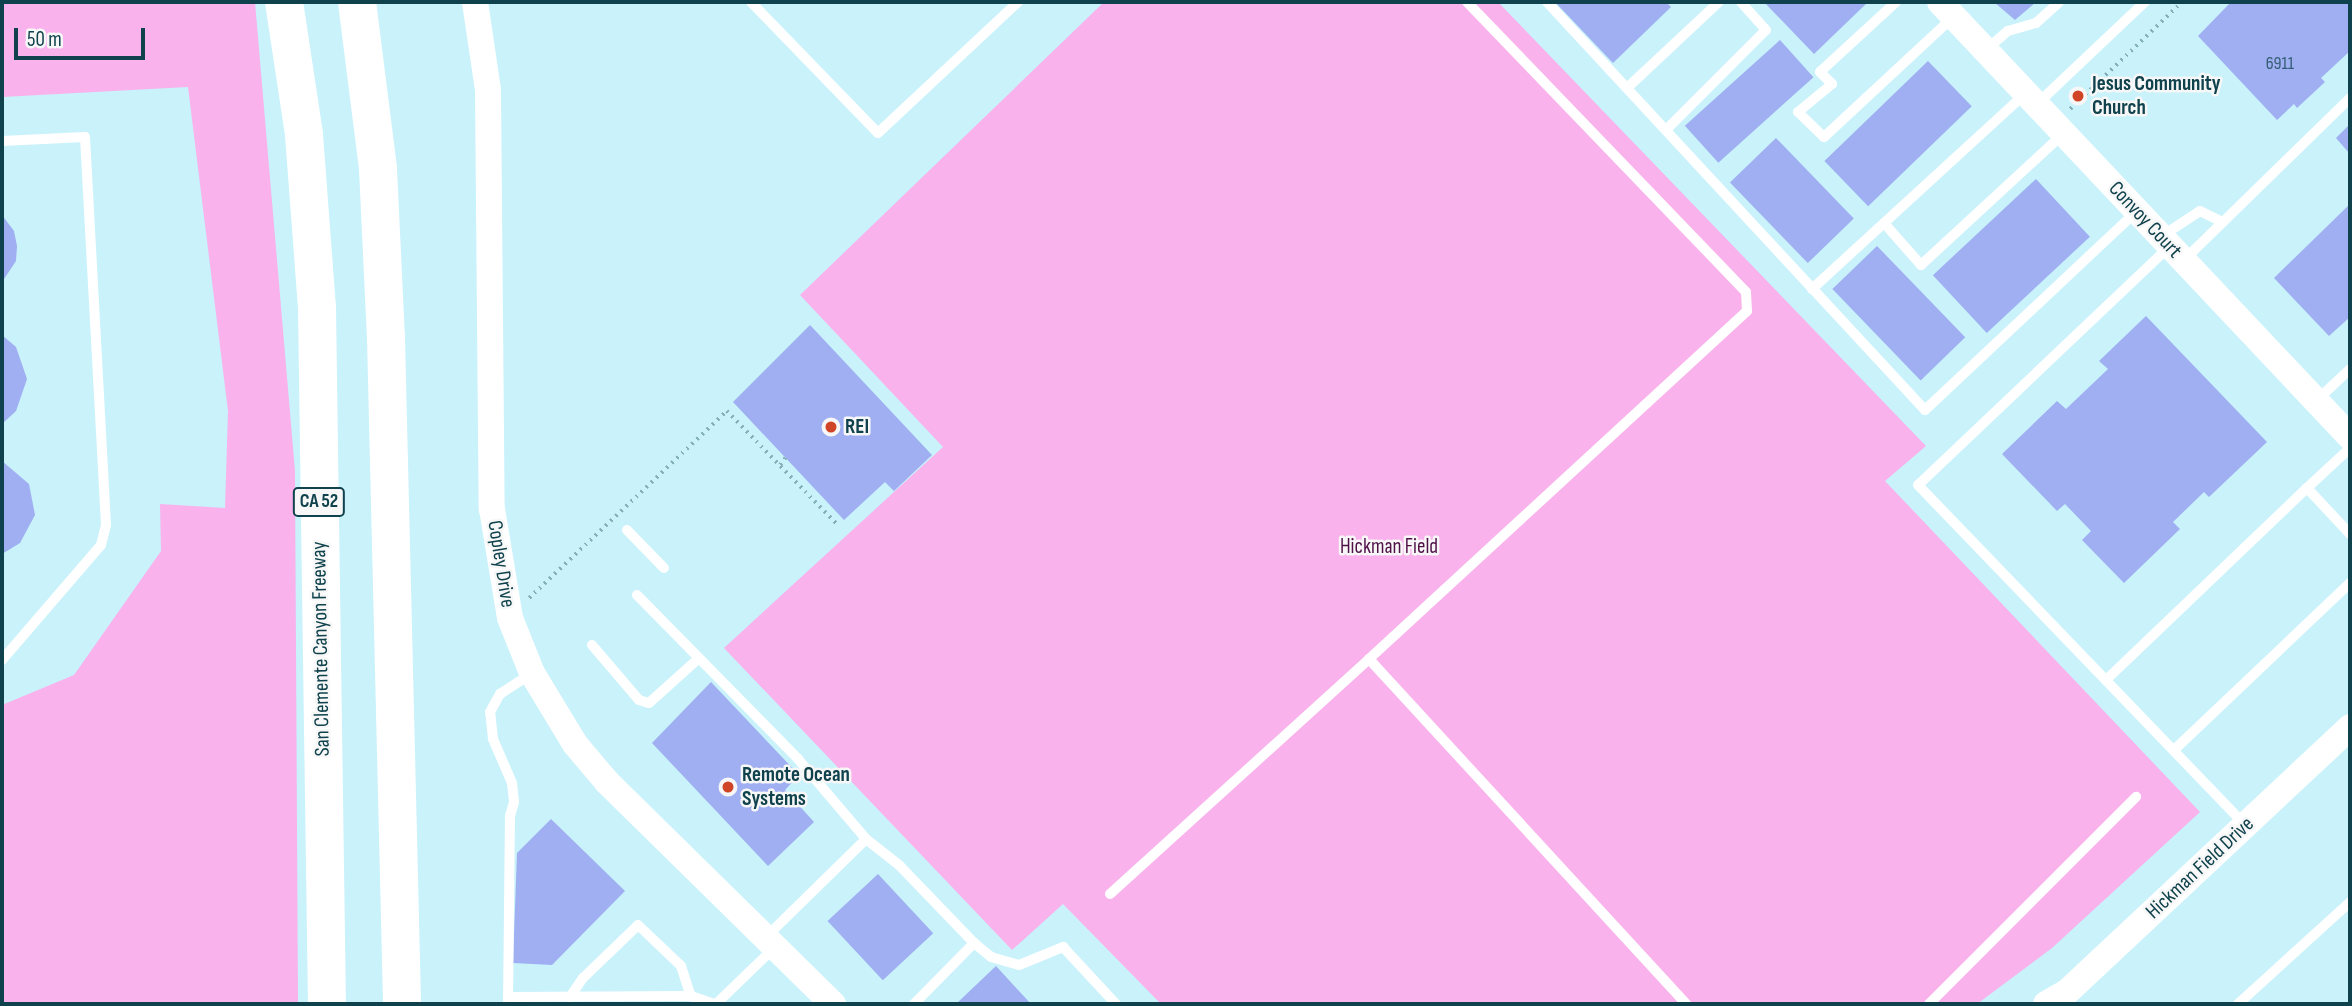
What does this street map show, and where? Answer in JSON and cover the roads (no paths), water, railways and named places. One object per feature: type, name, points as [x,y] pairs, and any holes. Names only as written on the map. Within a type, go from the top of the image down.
[{"type":"highway","name":"San Clemente Canyon Freeway","points":[[284,2],[304,135],[317,308],[327,1004]]},
{"type":"highway","points":[[357,2],[378,169],[386,338],[402,1004]]},
{"type":"street","name":"Copley Drive","points":[[475,2],[488,90],[492,509],[508,608],[532,673],[575,744],[607,782],[833,1004]]},
{"type":"street","name":"Convoy Court","points":[[1947,9],[2350,437]]},
{"type":"street","name":"Hickman Field Drive","points":[[2046,1004],[2067,992],[2350,727]]},
{"type":"lane","points":[[751,2],[878,133],[1018,2]]},
{"type":"lane","points":[[1110,894],[1746,311],[1745,292],[1467,2]]},
{"type":"lane","points":[[1547,2],[1925,410],[2137,211]]},
{"type":"lane","points":[[1627,88],[1719,2]]},
{"type":"lane","points":[[1665,130],[1766,30],[1741,2]]},
{"type":"lane","points":[[1896,2],[1820,72],[1832,84],[1798,111],[1824,137],[1947,9]]},
{"type":"lane","points":[[1986,50],[2008,32],[2036,23],[2059,2]]},
{"type":"lane","points":[[1812,289],[1884,223],[2145,2]]},
{"type":"lane","points":[[2171,248],[2223,222],[2350,98]]},
{"type":"lane","points":[[1884,223],[1921,265],[2064,133]]},
{"type":"lane","points":[[2,141],[85,137],[106,525],[101,545],[2,660]]},
{"type":"lane","points":[[2223,222],[2200,211],[2171,248],[1918,485],[2245,825]]},
{"type":"lane","points":[[2316,401],[2350,369]]},
{"type":"lane","points":[[2106,680],[2350,448]]},
{"type":"lane","points":[[2307,488],[2350,534]]},
{"type":"lane","points":[[627,530],[664,568]]},
{"type":"lane","points":[[2174,750],[2350,583]]},
{"type":"lane","points":[[637,595],[797,759],[866,839],[899,865],[974,943],[991,957],[1019,965],[1063,947],[1116,1004]]},
{"type":"lane","points":[[592,645],[639,700],[649,703],[699,658]]},
{"type":"lane","points":[[1369,659],[1686,1004]]},
{"type":"lane","points":[[532,673],[500,694],[490,712],[493,739],[512,783],[514,802],[510,817],[508,1001],[570,997],[691,996],[715,1004],[866,839]]},
{"type":"lane","points":[[1929,1004],[2136,797]]},
{"type":"lane","points":[[2238,1004],[2350,902]]},
{"type":"lane","points":[[570,997],[583,978],[638,925],[681,966],[691,996]]},
{"type":"lane","points":[[914,1004],[974,943]]},
{"type":"place","name":"Jesus Community Church","points":[[2078,96]]},
{"type":"place","name":"REI","points":[[831,427]]},
{"type":"place","name":"Remote Ocean Systems","points":[[728,787]]},
{"type":"park label","name":"Hickman Field","points":[[1389,547]]}]
